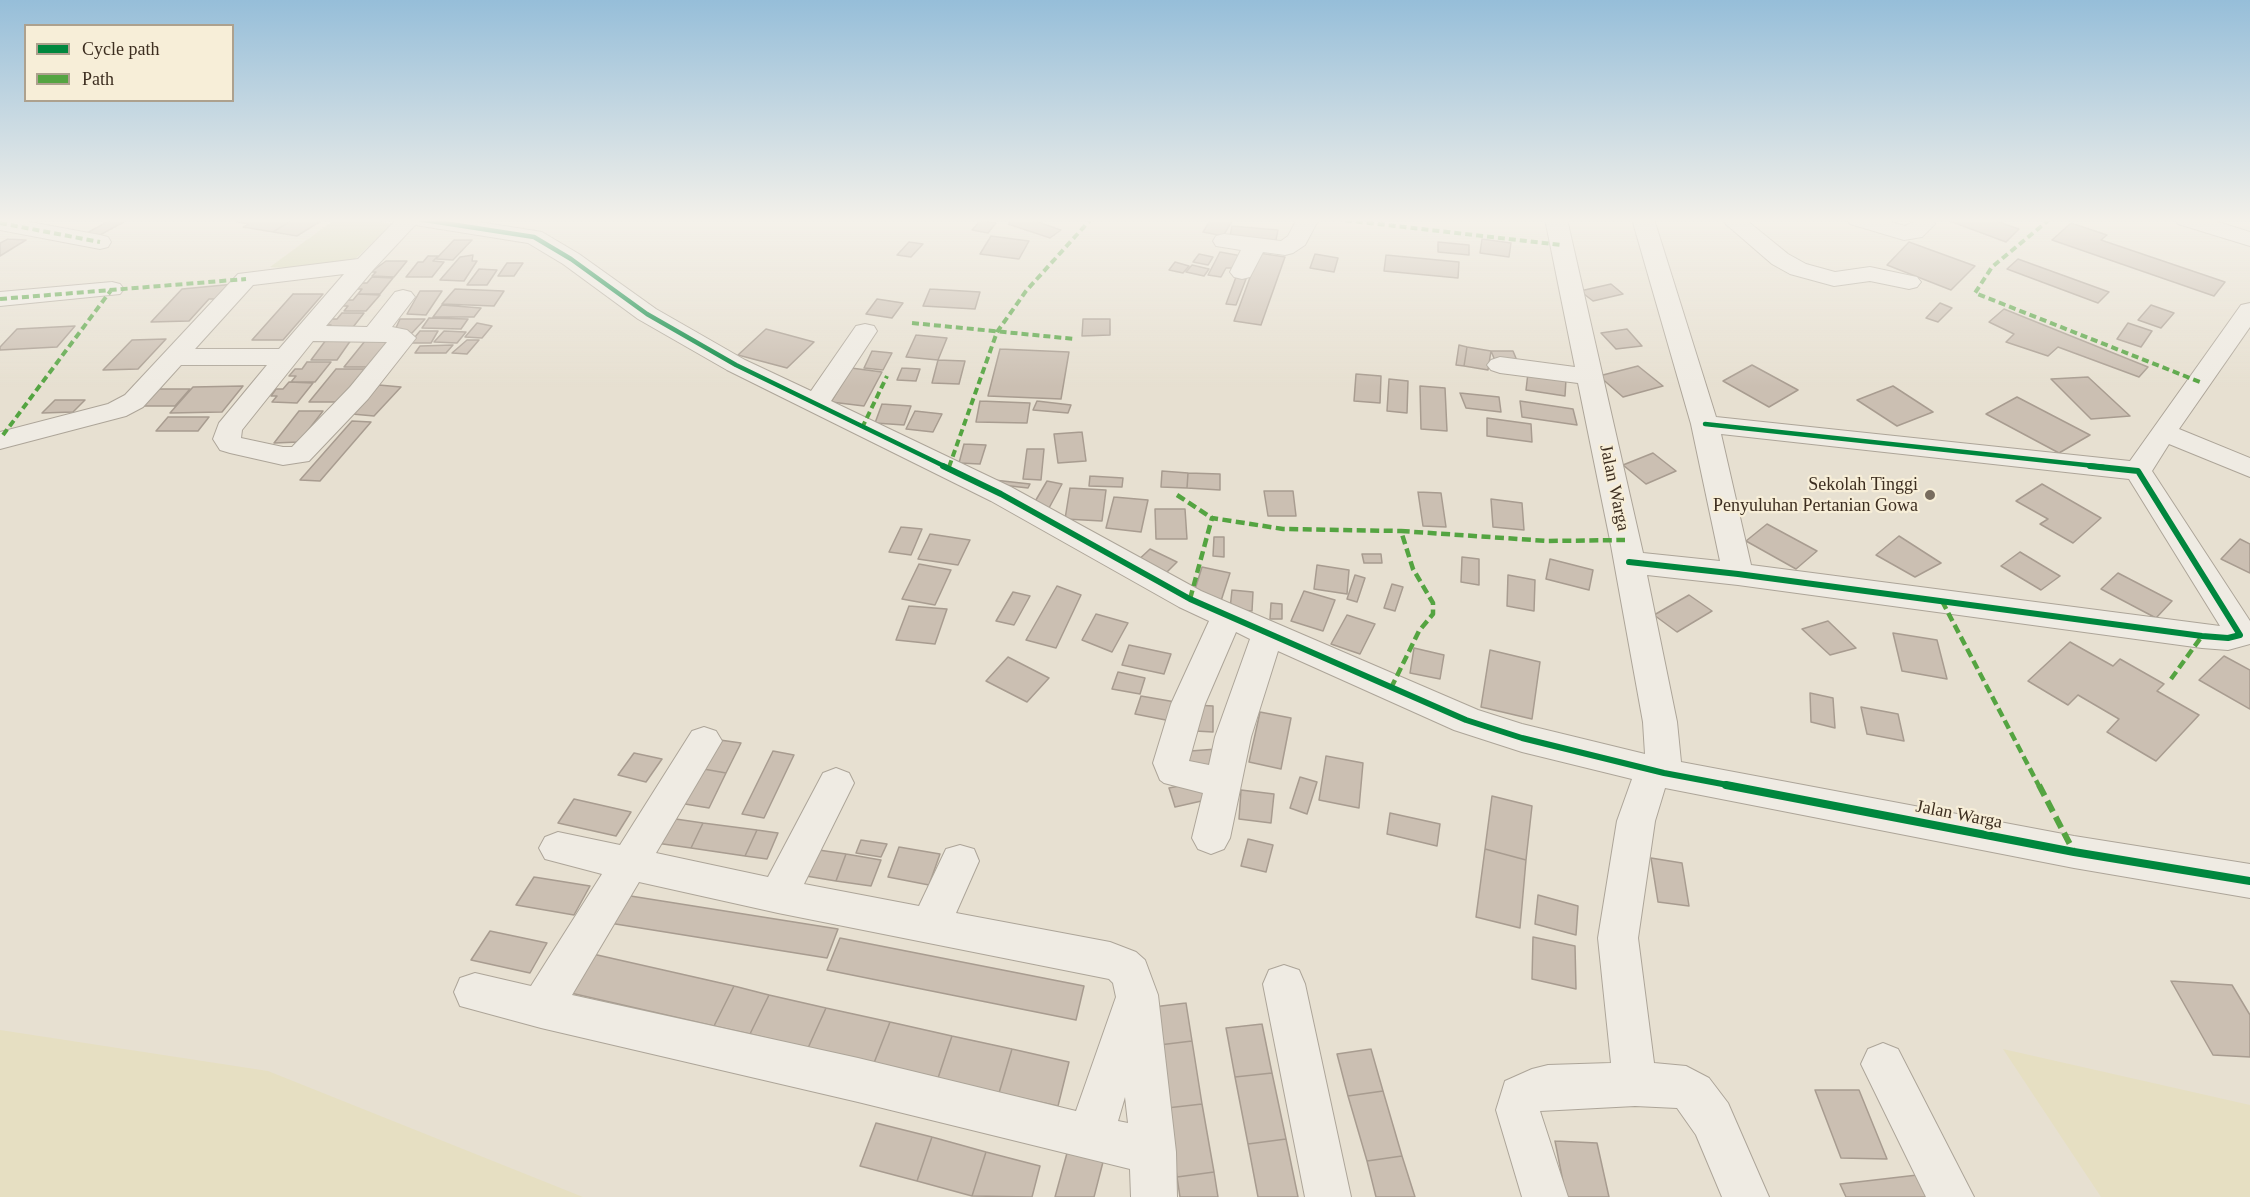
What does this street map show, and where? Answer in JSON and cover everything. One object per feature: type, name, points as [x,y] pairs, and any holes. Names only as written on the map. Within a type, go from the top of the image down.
[{"type":"street","points":[[0,441],[126,406],[141,394],[246,279],[281,275]]},
{"type":"street","points":[[309,333],[401,336],[404,338],[312,446],[299,454],[283,456],[230,444],[227,439],[229,429],[286,357],[357,275]]},
{"type":"street","points":[[593,275],[647,314],[736,365],[814,405],[1001,494],[1227,617],[1466,720],[1522,738],[1658,772],[1636,820],[1618,938],[1635,1084]]},
{"type":"street","name":"Jalan Warga","points":[[1568,275],[1660,722],[1658,772],[2074,852],[2250,881]]},
{"type":"street","points":[[1659,275],[1705,424],[1737,574]]},
{"type":"street","points":[[1819,275],[1834,279],[1864,275]]},
{"type":"street","points":[[1874,275],[1909,282]]},
{"type":"street","points":[[0,300],[112,289]]},
{"type":"street","points":[[374,335],[403,297]]},
{"type":"street","points":[[2138,471],[2250,310]]},
{"type":"street","points":[[814,405],[865,331]]},
{"type":"street","points":[[174,357],[286,357]]},
{"type":"street","points":[[1500,366],[1591,377]]},
{"type":"street","points":[[1705,424],[2138,471]]},
{"type":"street","points":[[2163,432],[2250,468]]},
{"type":"street","points":[[1629,562],[1737,574],[2190,634],[2237,637],[2240,635],[2239,630],[2138,471]]},
{"type":"street","points":[[1223,782],[1177,773],[1173,770],[1171,763],[1188,704],[1227,617]]},
{"type":"street","points":[[1211,838],[1233,737],[1268,633]]},
{"type":"street","points":[[541,1008],[704,741]]},
{"type":"street","points":[[778,896],[836,783]]},
{"type":"street","points":[[558,848],[632,862],[778,896],[1122,965],[1130,973],[1137,995],[1153,1152],[1154,1197]]},
{"type":"street","points":[[930,926],[960,861]]},
{"type":"street","points":[[1284,984],[1328,1197]]},
{"type":"street","points":[[475,992],[858,1080],[1153,1152]]},
{"type":"street","points":[[1089,1137],[1137,995]]},
{"type":"street","points":[[1883,1064],[1951,1197]]},
{"type":"street","points":[[1545,1197],[1521,1124],[1518,1110],[1521,1097],[1532,1091],[1548,1087],[1635,1084],[1673,1085],[1686,1088],[1693,1093],[1712,1119],[1746,1197]]},
{"type":"shaded area","points":[[0,1030],[268,1071],[583,1197],[0,1197]]},
{"type":"shaded area","points":[[2003,1049],[2250,1105],[2250,1197],[2101,1197]]},
{"type":"building","points":[[373,275],[396,275],[394,277]]},
{"type":"building","points":[[408,275],[434,275],[432,277],[406,277]]},
{"type":"building","points":[[444,275],[468,275],[464,281],[440,280]]},
{"type":"building","points":[[475,275],[494,275],[487,285],[467,285]]},
{"type":"building","points":[[1251,275],[1279,275],[1261,325],[1234,321]]},
{"type":"building","points":[[1425,275],[1458,275],[1458,278]]},
{"type":"building","points":[[1912,275],[1966,275],[1951,290]]},
{"type":"building","points":[[2023,275],[2062,275],[2109,292],[2098,303]]},
{"type":"building","points":[[2153,275],[2204,275],[2225,282],[2214,296]]},
{"type":"building","points":[[372,277],[393,278],[380,294],[358,294],[362,289],[356,289]]},
{"type":"building","points":[[1236,277],[1246,279],[1236,305],[1226,304]]},
{"type":"building","points":[[235,284],[222,299],[209,299],[189,321],[151,322],[182,289]]},
{"type":"building","points":[[1611,284],[1623,294],[1593,301],[1580,291]]},
{"type":"building","points":[[455,289],[504,291],[494,306],[442,304]]},
{"type":"building","points":[[930,289],[980,292],[975,309],[923,306]]},
{"type":"building","points":[[420,291],[442,291],[426,315],[407,314]]},
{"type":"building","points":[[293,294],[323,294],[283,340],[252,340]]},
{"type":"building","points":[[358,294],[380,295],[366,311],[344,311],[348,306],[342,306]]},
{"type":"building","points":[[877,299],[903,303],[892,318],[866,314]]},
{"type":"building","points":[[1940,303],[1952,308],[1938,322],[1926,318]]},
{"type":"building","points":[[442,305],[481,308],[474,317],[433,317]]},
{"type":"building","points":[[2151,305],[2174,313],[2161,328],[2138,320]]},
{"type":"building","points":[[2004,309],[2148,367],[2139,377],[2058,347],[2048,356],[2006,342],[2014,334],[1989,322]]},
{"type":"building","points":[[342,313],[364,313],[350,331],[327,330],[331,325],[325,325],[331,319],[337,319]]},
{"type":"building","points":[[429,318],[468,319],[461,329],[422,328]]},
{"type":"building","points":[[400,319],[425,319],[412,333],[394,332]]},
{"type":"building","points":[[1083,319],[1110,319],[1110,335],[1082,336]]},
{"type":"building","points":[[477,323],[492,326],[482,338],[465,337]]},
{"type":"building","points":[[2128,323],[2152,331],[2141,347],[2117,339]]},
{"type":"building","points":[[75,326],[57,347],[0,350],[0,347],[17,329]]},
{"type":"building","points":[[766,329],[814,342],[787,368],[738,355]]},
{"type":"building","points":[[1627,329],[1642,346],[1616,349],[1601,333]]},
{"type":"building","points":[[420,331],[438,331],[431,343],[410,343]]},
{"type":"building","points":[[444,331],[466,332],[457,343],[434,342]]},
{"type":"building","points":[[916,335],[947,338],[938,360],[906,357]]},
{"type":"building","points":[[166,339],[138,369],[103,370],[132,340]]},
{"type":"building","points":[[326,340],[351,340],[337,360],[311,360]]},
{"type":"building","points":[[467,340],[479,340],[467,354],[452,353]]},
{"type":"building","points":[[365,341],[388,341],[368,367],[344,367]]},
{"type":"building","points":[[453,345],[446,353],[415,353],[420,346]]},
{"type":"building","points":[[1459,345],[1467,347],[1464,366],[1456,365]]},
{"type":"building","points":[[1467,347],[1491,351],[1488,370],[1464,366]]},
{"type":"building","points":[[1000,349],[1069,352],[1061,399],[988,396]]},
{"type":"building","points":[[872,351],[892,353],[883,370],[864,368]]},
{"type":"building","points":[[1491,351],[1513,351],[1518,363],[1496,363]]},
{"type":"building","points":[[938,360],[965,361],[959,384],[932,383]]},
{"type":"building","points":[[307,362],[331,362],[315,382],[291,382],[296,376],[289,376],[295,369],[302,369]]},
{"type":"building","points":[[1752,365],[1798,390],[1769,407],[1723,381]]},
{"type":"building","points":[[1638,366],[1663,386],[1623,397],[1599,376]]},
{"type":"building","points":[[851,368],[882,372],[864,406],[831,402]]},
{"type":"building","points":[[902,368],[920,369],[916,381],[897,380]]},
{"type":"building","points":[[336,369],[368,369],[342,402],[309,402]]},
{"type":"building","points":[[1528,373],[1566,379],[1565,396],[1526,390]]},
{"type":"building","points":[[1356,374],[1381,376],[1380,403],[1354,401]]},
{"type":"building","points":[[2088,377],[2130,416],[2091,419],[2051,379]]},
{"type":"building","points":[[1389,379],[1408,381],[1407,413],[1387,411]]},
{"type":"building","points":[[289,382],[313,383],[297,403],[272,402],[277,396],[271,396],[276,389],[283,389]]},
{"type":"building","points":[[379,385],[401,387],[374,416],[352,414]]},
{"type":"building","points":[[243,386],[222,412],[170,413],[193,387]]},
{"type":"building","points":[[1420,386],[1445,388],[1447,431],[1421,429]]},
{"type":"building","points":[[1893,386],[1933,412],[1897,426],[1857,400]]},
{"type":"building","points":[[152,389],[190,389],[175,406],[136,406]]},
{"type":"building","points":[[1460,393],[1499,397],[1501,412],[1466,408]]},
{"type":"building","points":[[2017,397],[2090,435],[2059,453],[1986,414]]},
{"type":"building","points":[[55,400],[85,400],[73,412],[42,413]]},
{"type":"building","points":[[980,401],[1030,403],[1027,423],[976,422]]},
{"type":"building","points":[[1037,401],[1071,405],[1068,413],[1033,410]]},
{"type":"building","points":[[1520,401],[1573,409],[1577,425],[1522,417]]},
{"type":"building","points":[[882,404],[911,406],[904,425],[875,423]]},
{"type":"building","points":[[299,411],[323,411],[299,442],[274,443]]},
{"type":"building","points":[[915,411],[942,414],[933,432],[906,429]]},
{"type":"building","points":[[168,417],[209,417],[198,431],[156,431]]},
{"type":"building","points":[[1487,418],[1531,424],[1532,442],[1487,436]]},
{"type":"building","points":[[352,421],[371,422],[320,481],[300,480]]},
{"type":"building","points":[[1082,432],[1086,461],[1058,463],[1054,434]]},
{"type":"building","points":[[964,444],[986,445],[980,464],[959,463]]},
{"type":"building","points":[[1027,449],[1044,449],[1041,480],[1023,479]]},
{"type":"building","points":[[1653,453],[1676,471],[1646,484],[1623,465]]},
{"type":"building","points":[[1162,471],[1188,473],[1187,488],[1161,487]]},
{"type":"building","points":[[1188,473],[1220,474],[1220,490],[1187,488]]},
{"type":"building","points":[[1090,476],[1123,478],[1122,487],[1089,486]]},
{"type":"building","points":[[994,480],[1030,484],[1028,488],[993,484]]},
{"type":"building","points":[[1047,481],[1062,484],[1049,508],[1033,505]]},
{"type":"building","points":[[2042,484],[2101,518],[2073,543],[2040,524],[2048,519],[2016,501]]},
{"type":"building","points":[[1070,488],[1106,490],[1102,521],[1065,519]]},
{"type":"building","points":[[1264,491],[1293,491],[1296,516],[1268,516]]},
{"type":"building","points":[[1418,492],[1441,493],[1446,527],[1423,526]]},
{"type":"building","points":[[1114,497],[1148,500],[1141,532],[1106,528]]},
{"type":"building","points":[[1491,499],[1522,503],[1524,530],[1493,527]]},
{"type":"building","points":[[1155,509],[1185,509],[1187,539],[1156,539]]},
{"type":"building","points":[[1767,524],[1817,551],[1796,569],[1746,541]]},
{"type":"building","points":[[901,527],[922,529],[911,555],[889,552]]},
{"type":"building","points":[[930,534],[970,540],[958,565],[918,559]]},
{"type":"building","points":[[1899,536],[1941,563],[1915,577],[1876,555]]},
{"type":"building","points":[[1214,537],[1224,537],[1224,557],[1213,556]]},
{"type":"building","points":[[2240,539],[2250,544],[2250,573],[2221,559]]},
{"type":"building","points":[[1150,549],[1177,562],[1161,578],[1134,564]]},
{"type":"building","points":[[2020,552],[2060,576],[2041,590],[2001,566]]},
{"type":"building","points":[[1362,554],[1381,554],[1382,563],[1364,563]]},
{"type":"building","points":[[1462,557],[1479,559],[1479,585],[1461,582]]},
{"type":"building","points":[[1550,559],[1593,570],[1589,590],[1546,579]]},
{"type":"building","points":[[919,564],[951,570],[935,605],[902,599]]},
{"type":"building","points":[[1317,565],[1349,570],[1347,594],[1314,589]]},
{"type":"building","points":[[1202,567],[1230,573],[1221,601],[1193,596]]},
{"type":"building","points":[[2118,573],[2172,601],[2156,618],[2101,589]]},
{"type":"building","points":[[1355,575],[1365,578],[1357,602],[1347,599]]},
{"type":"building","points":[[1508,575],[1535,580],[1534,611],[1507,606]]},
{"type":"building","points":[[1392,584],[1403,587],[1395,611],[1384,608]]},
{"type":"building","points":[[1057,586],[1081,595],[1056,648],[1026,640]]},
{"type":"building","points":[[1232,590],[1253,592],[1252,611],[1230,609]]},
{"type":"building","points":[[1304,591],[1335,600],[1323,631],[1291,621]]},
{"type":"building","points":[[1013,592],[1030,596],[1014,625],[996,621]]},
{"type":"building","points":[[1689,595],[1712,611],[1677,632],[1654,615]]},
{"type":"building","points":[[1271,603],[1282,604],[1282,619],[1270,619]]},
{"type":"building","points":[[909,606],[947,609],[935,644],[896,640]]},
{"type":"building","points":[[1096,614],[1128,623],[1112,652],[1082,640]]},
{"type":"building","points":[[1347,615],[1375,624],[1360,654],[1331,644]]},
{"type":"building","points":[[1828,621],[1856,648],[1830,655],[1802,629]]},
{"type":"building","points":[[1893,633],[1937,640],[1947,679],[1902,671]]},
{"type":"building","points":[[2070,642],[2113,666],[2120,659],[2164,684],[2157,691],[2199,715],[2156,761],[2107,732],[2119,719],[2078,695],[2068,705],[2028,681]]},
{"type":"building","points":[[1129,645],[1171,654],[1164,674],[1122,665]]},
{"type":"building","points":[[1414,648],[1444,655],[1440,679],[1410,673]]},
{"type":"building","points":[[1490,650],[1540,662],[1532,719],[1481,707]]},
{"type":"building","points":[[2224,656],[2250,670],[2250,709],[2199,680]]},
{"type":"building","points":[[1008,657],[1049,678],[1027,702],[986,681]]},
{"type":"building","points":[[1118,672],[1145,678],[1140,694],[1112,689]]},
{"type":"building","points":[[1810,693],[1833,698],[1835,728],[1811,722]]},
{"type":"building","points":[[1141,696],[1181,703],[1176,722],[1135,714]]},
{"type":"building","points":[[1196,705],[1213,706],[1213,732],[1195,731]]},
{"type":"building","points":[[1861,707],[1898,714],[1904,741],[1867,734]]},
{"type":"building","points":[[1260,712],[1291,718],[1281,769],[1249,762]]},
{"type":"building","points":[[713,739],[741,743],[726,773],[698,768]]},
{"type":"building","points":[[1217,749],[1220,767],[1179,770],[1177,752]]},
{"type":"building","points":[[773,751],[794,755],[764,818],[742,814]]},
{"type":"building","points":[[634,753],[662,759],[646,782],[618,775]]},
{"type":"building","points":[[1326,756],[1363,763],[1359,808],[1319,800]]},
{"type":"building","points":[[698,768],[726,773],[709,808],[679,803]]},
{"type":"building","points":[[1300,777],[1317,782],[1307,814],[1290,808]]},
{"type":"building","points":[[1199,782],[1206,800],[1175,807],[1169,788]]},
{"type":"building","points":[[1241,790],[1274,794],[1271,823],[1239,819]]},
{"type":"building","points":[[1492,796],[1532,806],[1526,860],[1485,849]]},
{"type":"building","points":[[574,799],[631,812],[616,836],[558,823]]},
{"type":"building","points":[[1390,813],[1440,824],[1437,846],[1387,834]]},
{"type":"building","points":[[662,817],[703,823],[691,848],[649,842]]},
{"type":"building","points":[[703,823],[757,830],[745,856],[691,848]]},
{"type":"building","points":[[757,830],[778,833],[767,859],[745,856]]},
{"type":"building","points":[[1248,839],[1273,845],[1266,872],[1241,866]]},
{"type":"building","points":[[861,840],[887,844],[881,857],[856,853]]},
{"type":"building","points":[[899,847],[940,854],[929,885],[888,877]]},
{"type":"building","points":[[805,848],[846,854],[836,881],[794,874]]},
{"type":"building","points":[[1485,849],[1526,860],[1520,928],[1476,917]]},
{"type":"building","points":[[846,854],[881,860],[871,886],[836,881]]},
{"type":"building","points":[[1651,858],[1682,863],[1689,906],[1658,902]]},
{"type":"building","points":[[534,877],[590,886],[574,915],[516,905]]},
{"type":"building","points":[[618,894],[838,929],[827,958],[603,922]]},
{"type":"building","points":[[1538,895],[1578,906],[1576,935],[1535,924]]},
{"type":"building","points":[[490,931],[547,943],[530,973],[471,960]]},
{"type":"building","points":[[1533,937],[1575,946],[1576,989],[1532,979]]},
{"type":"building","points":[[840,938],[1084,986],[1076,1020],[827,970]]},
{"type":"building","points":[[584,952],[734,986],[714,1026],[562,991]]},
{"type":"building","points":[[2171,981],[2232,985],[2250,1015],[2250,1057],[2213,1055]]},
{"type":"building","points":[[734,986],[769,995],[750,1034],[714,1026]]},
{"type":"building","points":[[769,995],[826,1008],[808,1048],[750,1034]]},
{"type":"building","points":[[1186,1003],[1192,1041],[1159,1045],[1153,1007]]},
{"type":"building","points":[[826,1008],[890,1022],[874,1063],[808,1048]]},
{"type":"building","points":[[890,1022],[952,1036],[938,1078],[874,1063]]},
{"type":"building","points":[[1262,1024],[1272,1073],[1235,1077],[1226,1028]]},
{"type":"building","points":[[952,1036],[1012,1049],[999,1093],[938,1078]]},
{"type":"building","points":[[1192,1041],[1202,1104],[1167,1108],[1159,1045]]},
{"type":"building","points":[[1012,1049],[1069,1062],[1058,1106],[999,1093]]},
{"type":"building","points":[[1371,1049],[1383,1091],[1348,1096],[1337,1054]]},
{"type":"building","points":[[1272,1073],[1286,1139],[1248,1144],[1235,1077]]},
{"type":"building","points":[[1815,1090],[1859,1090],[1887,1159],[1841,1158]]},
{"type":"building","points":[[1383,1091],[1402,1156],[1367,1161],[1348,1096]]},
{"type":"building","points":[[1202,1104],[1214,1172],[1177,1177],[1167,1108]]},
{"type":"building","points":[[876,1123],[932,1137],[917,1181],[860,1166]]},
{"type":"building","points":[[932,1137],[986,1152],[972,1196],[917,1181]]},
{"type":"building","points":[[1286,1139],[1298,1197],[1258,1197],[1248,1144]]},
{"type":"building","points":[[1555,1141],[1597,1143],[1609,1197],[1566,1197]]},
{"type":"building","points":[[986,1152],[1040,1166],[1032,1197],[972,1196]]},
{"type":"building","points":[[1067,1153],[1103,1162],[1094,1197],[1055,1197]]},
{"type":"building","points":[[1402,1156],[1415,1197],[1376,1197],[1367,1161]]},
{"type":"building","points":[[1214,1172],[1218,1197],[1180,1197],[1177,1177]]},
{"type":"building","points":[[1926,1174],[1939,1197],[1846,1197],[1840,1184]]},
{"type":"marked path","points":[[949,467],[997,332],[1026,291],[1041,275]]},
{"type":"marked path","points":[[1987,275],[1975,293],[2200,382]]},
{"type":"marked path","points":[[0,299],[246,279]]},
{"type":"marked path","points":[[3,435],[112,289]]},
{"type":"marked path","points":[[912,323],[1075,339]]},
{"type":"marked path","points":[[862,428],[887,376]]},
{"type":"marked path","points":[[1177,495],[1212,518]]},
{"type":"marked path","points":[[1190,599],[1212,518],[1283,529],[1401,531]]},
{"type":"marked path","points":[[1391,688],[1419,631],[1433,614],[1433,603],[1413,569],[1401,531],[1548,541],[1625,540]]},
{"type":"marked path","points":[[1942,601],[2074,852]]},
{"type":"marked path","points":[[2171,679],[2202,636]]},
{"type":"cycle path","points":[[593,275],[647,314],[736,365],[1001,494],[1190,599],[1466,720],[1522,738],[1664,773],[2074,852],[2250,881]]},
{"type":"cycle path","points":[[1629,562],[1738,574],[2202,636],[2228,638],[2240,635],[2138,471],[1705,424]]},
{"type":"place","name":"Sekolah Tinggi Penyuluhan Pertanian Gowa","points":[[1930,495]]}]
